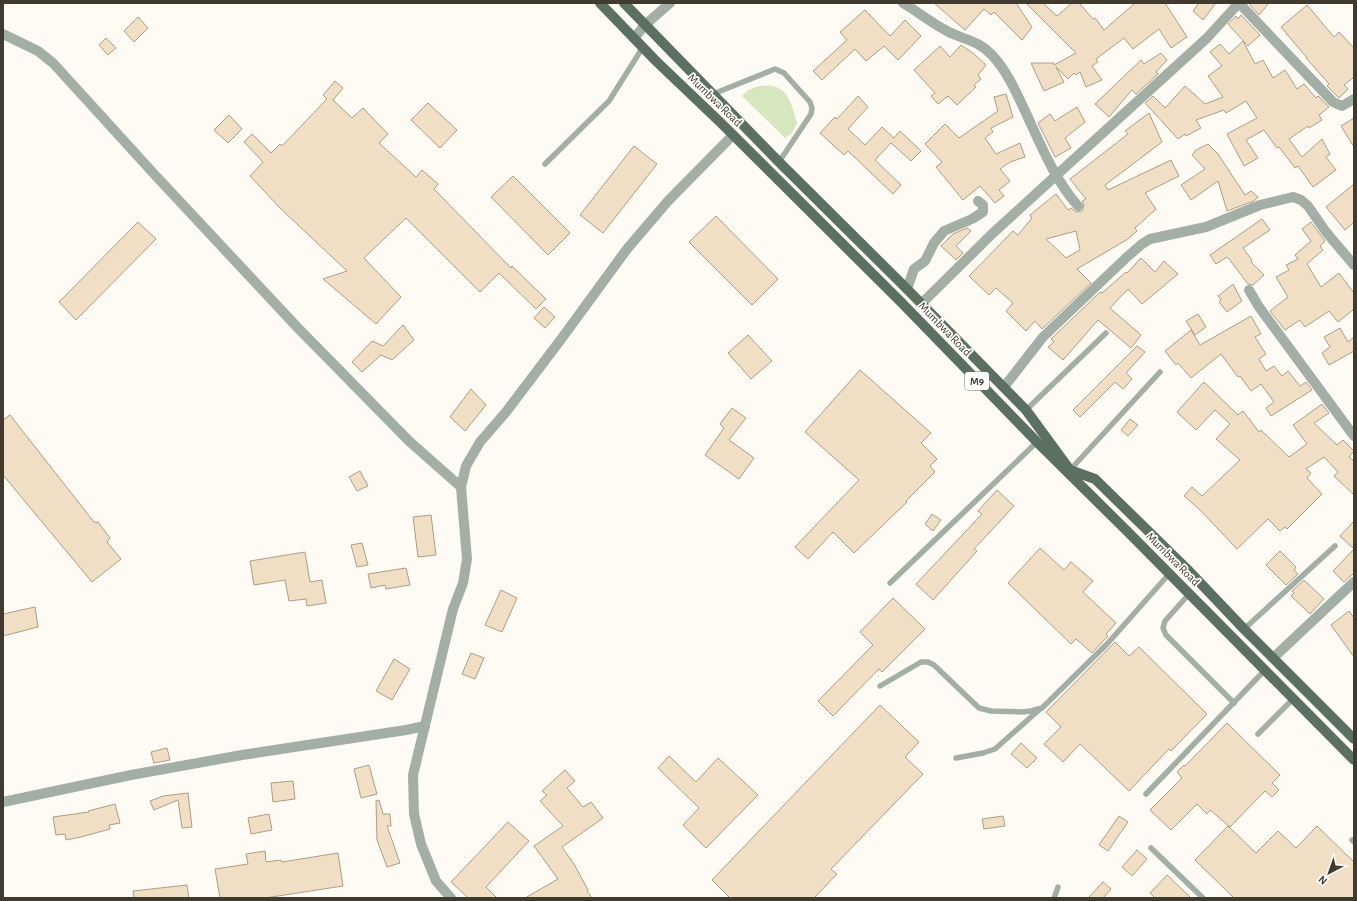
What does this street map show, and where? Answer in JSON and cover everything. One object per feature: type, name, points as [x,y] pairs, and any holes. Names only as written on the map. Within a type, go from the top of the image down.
[{"type":"main road","name":"Mumbwa Road","points":[[600,3],[900,301],[1037,442],[1354,760]]},
{"type":"main road","name":"Mumbwa Road","points":[[624,3],[779,162],[1026,410],[1070,470],[1094,479],[1187,569],[1244,629],[1354,739]]},
{"type":"street","points":[[634,38],[646,24],[670,3]]},
{"type":"street","points":[[903,3],[945,30],[982,46],[992,54],[1015,91],[1066,193],[1078,206]]},
{"type":"street","points":[[921,304],[993,234],[1207,38],[1239,3],[1333,102],[1342,106],[1354,99]]},
{"type":"street","points":[[3,34],[38,51],[53,63],[297,327],[409,441],[461,487]]},
{"type":"street","points":[[451,898],[436,881],[421,844],[414,814],[413,775],[453,609],[463,583],[467,559],[461,487],[466,466],[480,442],[506,412],[627,249],[668,201],[733,135]]},
{"type":"street","points":[[1004,387],[1044,337],[1122,262],[1142,244],[1150,239],[1206,228],[1260,205],[1293,197],[1308,206],[1326,232],[1354,265]]},
{"type":"street","points":[[907,289],[914,269],[925,261],[934,243],[944,231],[972,219],[983,212],[983,205],[978,201]]},
{"type":"street","points":[[1249,290],[1259,307],[1354,436]]},
{"type":"street","points":[[1273,658],[1354,582]]},
{"type":"street","points":[[3,802],[131,775],[242,754],[399,732],[425,726]]},
{"type":"lane","points":[[545,164],[609,101],[643,47]]},
{"type":"lane","points":[[713,94],[775,69],[784,73],[810,102],[812,108],[811,114],[779,162]]},
{"type":"lane","points":[[1026,410],[1106,333]]},
{"type":"lane","points":[[1070,470],[1160,372]]},
{"type":"lane","points":[[890,583],[1037,442]]},
{"type":"lane","points":[[1244,629],[1335,546]]},
{"type":"lane","points":[[956,758],[995,749],[1042,708],[1108,643],[1169,574]]},
{"type":"lane","points":[[1189,594],[1165,621],[1162,628],[1166,635],[1234,703]]},
{"type":"lane","points":[[880,686],[921,662],[928,662],[934,665],[980,708],[991,711],[1022,712],[1042,708]]},
{"type":"lane","points":[[1146,794],[1265,670]]},
{"type":"lane","points":[[1258,734],[1293,699]]},
{"type":"lane","points":[[1151,848],[1203,898]]},
{"type":"lane","points":[[1054,898],[1058,887]]},
{"type":"green space","points":[[759,86],[771,86],[778,88],[787,95],[790,100],[797,123],[792,133],[785,138],[742,96],[748,90]]},
{"type":"building","points":[[934,3],[1016,3],[1032,27],[1022,40],[994,12],[991,15],[984,9],[965,30]]},
{"type":"building","points":[[1026,3],[1043,3],[1057,16],[1072,3],[1079,3],[1093,19],[1095,18],[1104,30],[1135,3],[1165,3],[1187,37],[1171,48],[1159,29],[1133,49],[1124,38],[1096,59],[1098,62],[1092,66],[1102,80],[1086,87],[1080,72],[1076,75],[1074,73],[1068,79],[1056,67],[1064,82],[1044,91],[1031,63],[1054,63],[1054,65],[1076,53]]},
{"type":"building","points":[[1199,3],[1216,3],[1203,20],[1193,11]]},
{"type":"building","points":[[1251,3],[1269,3],[1259,15],[1250,5]]},
{"type":"building","points":[[1307,5],[1334,37],[1339,32],[1354,48],[1354,77],[1344,85],[1348,89],[1339,98],[1327,86],[1329,84],[1281,27]]},
{"type":"building","points":[[865,10],[890,36],[905,20],[921,36],[898,60],[884,46],[866,61],[855,49],[822,80],[813,71],[847,40],[840,32]]},
{"type":"building","points":[[1241,15],[1260,35],[1248,46],[1228,24],[1236,16],[1238,19]]},
{"type":"building","points":[[138,17],[148,28],[134,42],[124,31]]},
{"type":"building","points":[[106,38],[116,48],[108,55],[99,45]]},
{"type":"building","points":[[1243,41],[1255,64],[1263,60],[1273,78],[1285,70],[1297,89],[1304,84],[1316,98],[1318,96],[1329,107],[1319,115],[1322,120],[1309,128],[1308,126],[1289,139],[1302,157],[1322,139],[1330,154],[1326,157],[1336,170],[1313,187],[1298,166],[1295,168],[1279,147],[1277,148],[1264,130],[1246,140],[1258,158],[1244,166],[1227,134],[1257,118],[1246,101],[1226,113],[1224,110],[1196,120],[1201,128],[1186,136],[1185,134],[1178,139],[1145,103],[1153,96],[1165,108],[1185,86],[1205,104],[1223,97],[1208,76],[1222,66],[1210,52],[1220,44],[1229,54]]},
{"type":"building","points":[[961,45],[973,53],[986,65],[978,75],[981,79],[974,85],[976,87],[957,105],[948,96],[938,104],[931,96],[935,93],[914,70],[940,46],[950,57]]},
{"type":"building","points":[[1161,53],[1167,60],[1156,72],[1158,74],[1136,94],[1132,90],[1109,117],[1095,104],[1141,60],[1144,64]]},
{"type":"building","points":[[335,81],[343,88],[333,100],[352,118],[363,108],[388,134],[379,143],[416,177],[422,170],[438,184],[434,189],[511,268],[512,266],[546,299],[536,309],[499,273],[480,292],[406,218],[364,258],[401,297],[376,324],[323,279],[347,271],[281,209],[250,176],[263,162],[244,142],[252,134],[271,153],[280,144],[282,146],[327,99],[323,95]]},
{"type":"building","points":[[1006,94],[1013,117],[991,128],[993,132],[985,138],[996,154],[1020,143],[1025,157],[1010,162],[1000,169],[1010,181],[999,190],[1004,196],[995,203],[980,186],[963,200],[936,167],[942,162],[925,144],[945,124],[959,138],[998,111],[994,97]]},
{"type":"building","points":[[858,96],[868,107],[848,129],[865,145],[882,127],[894,138],[900,131],[921,151],[911,161],[891,143],[875,160],[901,185],[893,194],[848,151],[844,155],[820,133],[835,117],[837,119]]},
{"type":"building","points":[[428,103],[457,130],[440,148],[411,120]]},
{"type":"building","points":[[1077,107],[1085,122],[1065,138],[1071,148],[1055,157],[1038,123],[1050,114],[1055,121]]},
{"type":"building","points":[[1149,113],[1162,142],[1105,185],[1108,190],[1171,160],[1179,176],[1145,193],[1156,209],[1135,228],[1137,231],[1128,239],[1077,269],[1091,283],[1042,329],[1035,321],[1026,331],[1006,311],[1013,303],[996,288],[989,295],[969,276],[1013,231],[1018,235],[1032,218],[1030,215],[1056,194],[1068,210],[1071,208],[1076,212],[1082,211],[1084,205],[1082,201],[1086,199],[1070,179],[1128,134],[1125,131]],"holes":[[[1076,231],[1080,250],[1066,258],[1046,239]]]},
{"type":"building","points":[[229,115],[242,129],[228,143],[214,130]]},
{"type":"building","points":[[1354,118],[1354,147],[1341,126]]},
{"type":"building","points":[[1208,144],[1218,154],[1245,195],[1251,191],[1258,197],[1254,201],[1227,211],[1218,181],[1191,200],[1181,185],[1205,169],[1192,155],[1196,150]]},
{"type":"building","points":[[634,146],[657,164],[603,233],[580,215]]},
{"type":"building","points":[[513,176],[570,233],[548,255],[491,197]]},
{"type":"building","points":[[1354,184],[1354,222],[1345,230],[1326,207]]},
{"type":"building","points":[[716,216],[778,279],[752,305],[689,242]]},
{"type":"building","points":[[1262,219],[1270,230],[1243,248],[1252,260],[1251,262],[1264,275],[1253,285],[1248,284],[1227,257],[1216,264],[1210,255]]},
{"type":"building","points":[[138,222],[156,239],[76,320],[59,302]]},
{"type":"building","points":[[1311,222],[1325,241],[1320,246],[1323,250],[1307,264],[1321,287],[1339,273],[1354,293],[1354,309],[1338,322],[1329,311],[1305,327],[1300,320],[1285,330],[1270,311],[1288,297],[1276,277],[1289,270],[1286,265],[1298,259],[1295,255],[1311,241],[1302,229]]},
{"type":"building","points":[[967,228],[971,231],[956,246],[963,253],[956,260],[941,246],[953,234]]},
{"type":"building","points":[[1141,258],[1155,272],[1164,261],[1178,274],[1142,304],[1128,289],[1110,308],[1141,335],[1131,348],[1098,320],[1063,360],[1048,347],[1054,342],[1051,339],[1100,292],[1102,293],[1126,272],[1127,273]]},
{"type":"building","points":[[1233,284],[1242,301],[1227,312],[1219,302],[1221,300],[1218,296]]},
{"type":"building","points":[[544,307],[555,317],[545,328],[534,318]]},
{"type":"building","points":[[1198,314],[1206,327],[1195,335],[1186,321]]},
{"type":"building","points":[[1251,316],[1261,334],[1255,337],[1266,354],[1259,359],[1266,371],[1274,366],[1282,376],[1288,371],[1300,386],[1306,382],[1312,390],[1271,416],[1266,408],[1274,402],[1261,384],[1251,391],[1240,376],[1238,377],[1221,354],[1191,378],[1178,363],[1176,365],[1165,351],[1191,330],[1200,345]]},
{"type":"building","points":[[403,325],[414,340],[392,360],[381,355],[362,372],[352,362],[372,341],[383,346]]},
{"type":"building","points":[[1340,328],[1348,342],[1354,337],[1354,351],[1329,365],[1322,353],[1330,347],[1324,337]]},
{"type":"building","points":[[748,335],[772,361],[751,379],[728,353]]},
{"type":"building","points":[[1137,346],[1145,352],[1126,373],[1132,379],[1123,389],[1115,382],[1080,417],[1073,410]]},
{"type":"building","points":[[860,370],[931,433],[921,443],[937,459],[930,466],[935,472],[906,501],[907,502],[854,553],[833,532],[808,559],[795,547],[859,480],[805,432]]},
{"type":"building","points":[[1204,382],[1238,415],[1243,411],[1259,432],[1261,430],[1289,457],[1307,444],[1293,425],[1322,404],[1329,413],[1314,423],[1337,445],[1343,440],[1354,451],[1349,457],[1354,461],[1354,495],[1334,476],[1338,472],[1324,457],[1306,469],[1311,473],[1307,478],[1322,494],[1287,529],[1285,527],[1280,531],[1268,519],[1237,549],[1200,510],[1184,496],[1192,487],[1202,496],[1240,460],[1216,439],[1230,424],[1215,410],[1196,430],[1177,412]]},
{"type":"building","points":[[471,389],[486,405],[465,431],[450,417]]},
{"type":"building","points":[[732,408],[746,418],[729,440],[754,458],[739,479],[705,455],[724,428],[720,424]]},
{"type":"building","points":[[10,415],[94,522],[98,522],[110,538],[107,542],[121,559],[92,582],[3,475],[3,420]]},
{"type":"building","points":[[1130,419],[1138,425],[1128,436],[1121,430]]},
{"type":"building","points":[[360,471],[368,486],[357,491],[349,477]]},
{"type":"building","points":[[997,490],[1014,506],[974,549],[977,551],[933,600],[916,584],[982,514],[978,511]]},
{"type":"building","points":[[932,514],[941,520],[933,531],[925,524]]},
{"type":"building","points":[[431,515],[436,555],[418,557],[413,517]]},
{"type":"building","points":[[1354,521],[1354,549],[1340,536]]},
{"type":"building","points":[[362,543],[368,565],[357,567],[351,545]]},
{"type":"building","points":[[1040,548],[1064,570],[1071,562],[1093,581],[1083,592],[1116,623],[1106,634],[1108,636],[1092,653],[1076,639],[1071,644],[1008,583]]},
{"type":"building","points":[[1354,549],[1354,573],[1344,582],[1333,571]]},
{"type":"building","points":[[1280,551],[1296,567],[1294,570],[1298,574],[1286,585],[1266,565]]},
{"type":"building","points":[[305,552],[310,582],[322,580],[326,603],[307,606],[306,599],[289,601],[285,580],[254,585],[250,561]]},
{"type":"building","points":[[406,568],[410,585],[386,589],[385,585],[371,588],[368,574]]},
{"type":"building","points":[[1304,580],[1324,599],[1310,614],[1291,596],[1294,593],[1292,591]]},
{"type":"building","points":[[501,590],[517,598],[502,632],[485,625]]},
{"type":"building","points":[[893,598],[925,629],[882,672],[879,669],[833,716],[818,701],[873,645],[860,632]]},
{"type":"building","points":[[35,607],[38,627],[3,636],[3,614]]},
{"type":"building","points":[[1349,611],[1354,618],[1354,657],[1331,625]]},
{"type":"building","points":[[1115,642],[1129,656],[1139,647],[1207,714],[1171,751],[1169,749],[1129,791],[1080,744],[1063,762],[1044,744],[1061,727],[1046,712]]},
{"type":"building","points":[[471,653],[484,658],[475,679],[462,674]]},
{"type":"building","points":[[394,659],[410,669],[392,700],[376,691]]},
{"type":"building","points":[[880,705],[919,742],[905,757],[923,774],[831,869],[837,874],[814,898],[730,898],[712,880]]},
{"type":"building","points":[[1227,723],[1280,775],[1272,783],[1279,790],[1272,797],[1265,791],[1230,827],[1210,810],[1207,814],[1197,804],[1171,830],[1150,810],[1182,778],[1177,772],[1184,765],[1185,766]]},
{"type":"building","points":[[1021,743],[1037,758],[1027,768],[1011,754]]},
{"type":"building","points":[[167,748],[170,760],[154,763],[151,752]]},
{"type":"building","points":[[669,756],[696,782],[718,758],[758,795],[706,848],[683,825],[699,808],[658,768]]},
{"type":"building","points":[[369,765],[377,794],[361,798],[354,769]]},
{"type":"building","points":[[565,770],[575,781],[567,788],[583,807],[591,802],[603,818],[562,847],[574,864],[592,898],[525,898],[558,879],[534,846],[563,826],[540,801],[547,795],[542,791]]},
{"type":"building","points":[[293,781],[295,799],[273,802],[271,783]]},
{"type":"building","points":[[188,793],[192,827],[182,828],[178,800],[154,810],[150,801],[163,796]]},
{"type":"building","points":[[379,800],[383,814],[390,814],[391,826],[387,826],[400,863],[387,867],[377,840],[376,801]]},
{"type":"building","points":[[115,804],[120,823],[109,825],[110,829],[66,840],[65,834],[56,835],[53,817],[89,812],[88,811]]},
{"type":"building","points":[[269,814],[272,830],[251,834],[248,818]]},
{"type":"building","points":[[1003,816],[1005,826],[984,829],[982,819]]},
{"type":"building","points":[[1119,816],[1128,822],[1108,851],[1099,845]]},
{"type":"building","points":[[508,822],[529,841],[486,887],[497,898],[468,898],[451,882]]},
{"type":"building","points":[[1228,826],[1256,853],[1278,831],[1296,848],[1317,826],[1354,862],[1354,898],[1234,898],[1195,860]]},
{"type":"building","points":[[1137,850],[1147,859],[1132,876],[1122,867]]},
{"type":"building","points":[[265,851],[266,862],[281,860],[282,862],[338,853],[343,886],[265,898],[220,898],[215,869],[248,864],[246,854]]},
{"type":"building","points":[[1167,875],[1191,898],[1155,898],[1150,893]]},
{"type":"building","points":[[1103,882],[1111,889],[1103,898],[1088,898]]},
{"type":"building","points":[[187,885],[189,898],[134,898],[133,891]]}]
